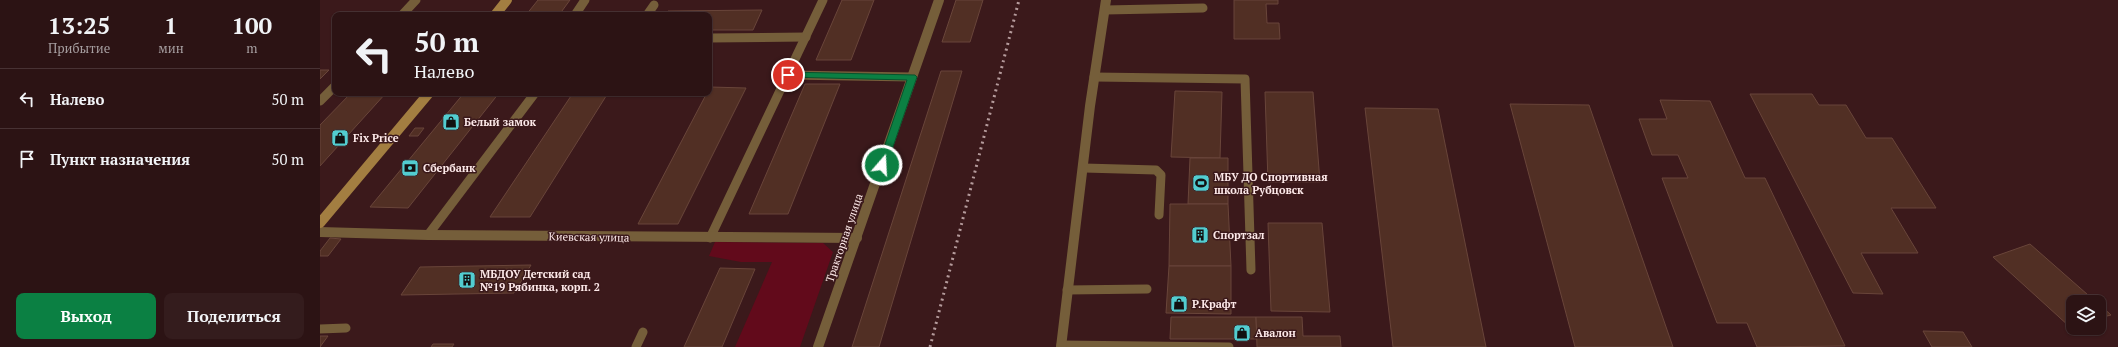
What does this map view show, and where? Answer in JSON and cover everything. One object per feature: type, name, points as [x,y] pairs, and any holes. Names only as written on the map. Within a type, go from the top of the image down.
[{"type":"main road","points":[[497,12],[507,0]]},
{"type":"main road","points":[[320,223],[426,96]]},
{"type":"street","name":"Тракторная улица","points":[[818,347],[939,0]]},
{"type":"street","points":[[1061,346],[1094,77],[1106,5]]},
{"type":"street","name":"Киевская улица","points":[[320,232],[428,235],[857,238]]},
{"type":"lane","points":[[405,12],[416,0]]},
{"type":"lane","points":[[576,12],[585,0]]},
{"type":"lane","points":[[710,238],[823,0]]},
{"type":"lane","points":[[649,12],[654,5]]},
{"type":"lane","points":[[1106,5],[1203,8]]},
{"type":"lane","points":[[712,38],[806,37]]},
{"type":"lane","points":[[788,75],[912,77]]},
{"type":"lane","points":[[1094,77],[1245,78],[1251,270]]},
{"type":"lane","points":[[320,101],[332,89]]},
{"type":"lane","points":[[428,235],[532,96]]},
{"type":"lane","points":[[1084,168],[1156,170],[1161,175],[1160,215]]},
{"type":"lane","points":[[1067,290],[1147,289]]},
{"type":"lane","points":[[320,329],[346,328]]},
{"type":"lane","points":[[636,347],[643,332]]},
{"type":"lane","points":[[1061,346],[1229,347]]},
{"type":"shaded area","points":[[715,242],[823,243],[833,252],[800,347],[735,347],[772,262],[741,262],[709,256]]},
{"type":"building","points":[[538,0],[570,0],[561,12],[528,12]]},
{"type":"building","points":[[842,0],[874,0],[851,60],[816,60]]},
{"type":"building","points":[[956,0],[983,0],[970,42],[942,42]]},
{"type":"building","points":[[1234,0],[1278,0],[1278,4],[1266,4],[1267,23],[1279,23],[1280,39],[1234,39]]},
{"type":"building","points":[[762,10],[753,30],[712,30],[712,12],[668,11]]},
{"type":"building","points":[[320,70],[329,70],[320,79]]},
{"type":"building","points":[[941,71],[962,71],[879,347],[852,347]]},
{"type":"building","points":[[805,84],[840,84],[788,214],[749,214]]},
{"type":"building","points":[[712,87],[746,88],[678,224],[638,224],[705,96],[712,96]]},
{"type":"building","points":[[1175,91],[1222,92],[1220,158],[1171,157]]},
{"type":"building","points":[[1265,92],[1313,92],[1320,182],[1268,182]]},
{"type":"building","points":[[1750,94],[1812,94],[1819,105],[1846,105],[1866,138],[1892,138],[1936,208],[1891,208],[1918,253],[1861,253],[1883,294],[1853,293]]},
{"type":"building","points":[[348,96],[383,96],[320,166],[320,125]]},
{"type":"building","points":[[462,96],[497,96],[408,208],[370,207]]},
{"type":"building","points":[[571,96],[606,96],[530,217],[490,217]]},
{"type":"building","points":[[1660,100],[1710,101],[1745,178],[1765,178],[1845,346],[1757,347],[1747,323],[1717,323],[1662,178],[1688,178],[1678,155],[1652,155],[1639,119],[1667,119]]},
{"type":"building","points":[[1510,104],[1589,105],[1673,347],[1575,347]]},
{"type":"building","points":[[1365,108],[1438,109],[1486,347],[1393,347]]},
{"type":"building","points":[[415,128],[424,128],[418,136],[409,136]]},
{"type":"building","points":[[1190,158],[1228,158],[1228,204],[1188,204]]},
{"type":"building","name":"Спортзал","points":[[1170,204],[1228,204],[1231,266],[1169,266]]},
{"type":"building","points":[[1268,223],[1322,223],[1330,312],[1271,311]]},
{"type":"building","points":[[330,238],[341,239],[328,256],[320,256],[320,251]]},
{"type":"building","points":[[2030,244],[2088,295],[2066,295],[2066,323],[1993,257]]},
{"type":"building","name":"МБДОУ Детский сад №19 Рябинка, корп. 2","points":[[531,265],[514,293],[401,295],[420,267]]},
{"type":"building","points":[[1169,266],[1231,266],[1231,314],[1166,313]]},
{"type":"building","points":[[720,268],[755,269],[722,347],[684,347]]},
{"type":"building","points":[[2106,310],[2111,315],[2106,316]]},
{"type":"building","points":[[1171,317],[1256,317],[1257,339],[1170,339]]},
{"type":"building","points":[[1256,317],[1302,317],[1303,336],[1340,336],[1341,347],[1257,347]]},
{"type":"building","points":[[1923,331],[1963,332],[1972,347],[1932,347]]},
{"type":"building","points":[[320,336],[328,336],[320,347]]},
{"type":"building","points":[[433,344],[454,344],[452,347],[431,347]]},
{"type":"railway","points":[[930,347],[1019,0]]},
{"type":"place","name":"Белый замок","points":[[451,122]]},
{"type":"place","name":"Fix Price","points":[[340,138]]},
{"type":"place","name":"Сбербанк","points":[[410,168]]},
{"type":"place","name":"МБУ ДО Спортивная школа Рубцовск","points":[[1201,183]]},
{"type":"place","name":"Спортзал","points":[[1200,235]]},
{"type":"place","name":"МБДОУ Детский сад №19 Рябинка, корп. 2","points":[[467,280]]},
{"type":"place","name":"Р.Крафт","points":[[1179,304]]},
{"type":"place","name":"Авалон","points":[[1242,333]]},
{"type":"route","points":[[788,75],[912,77],[882,165]]}]
